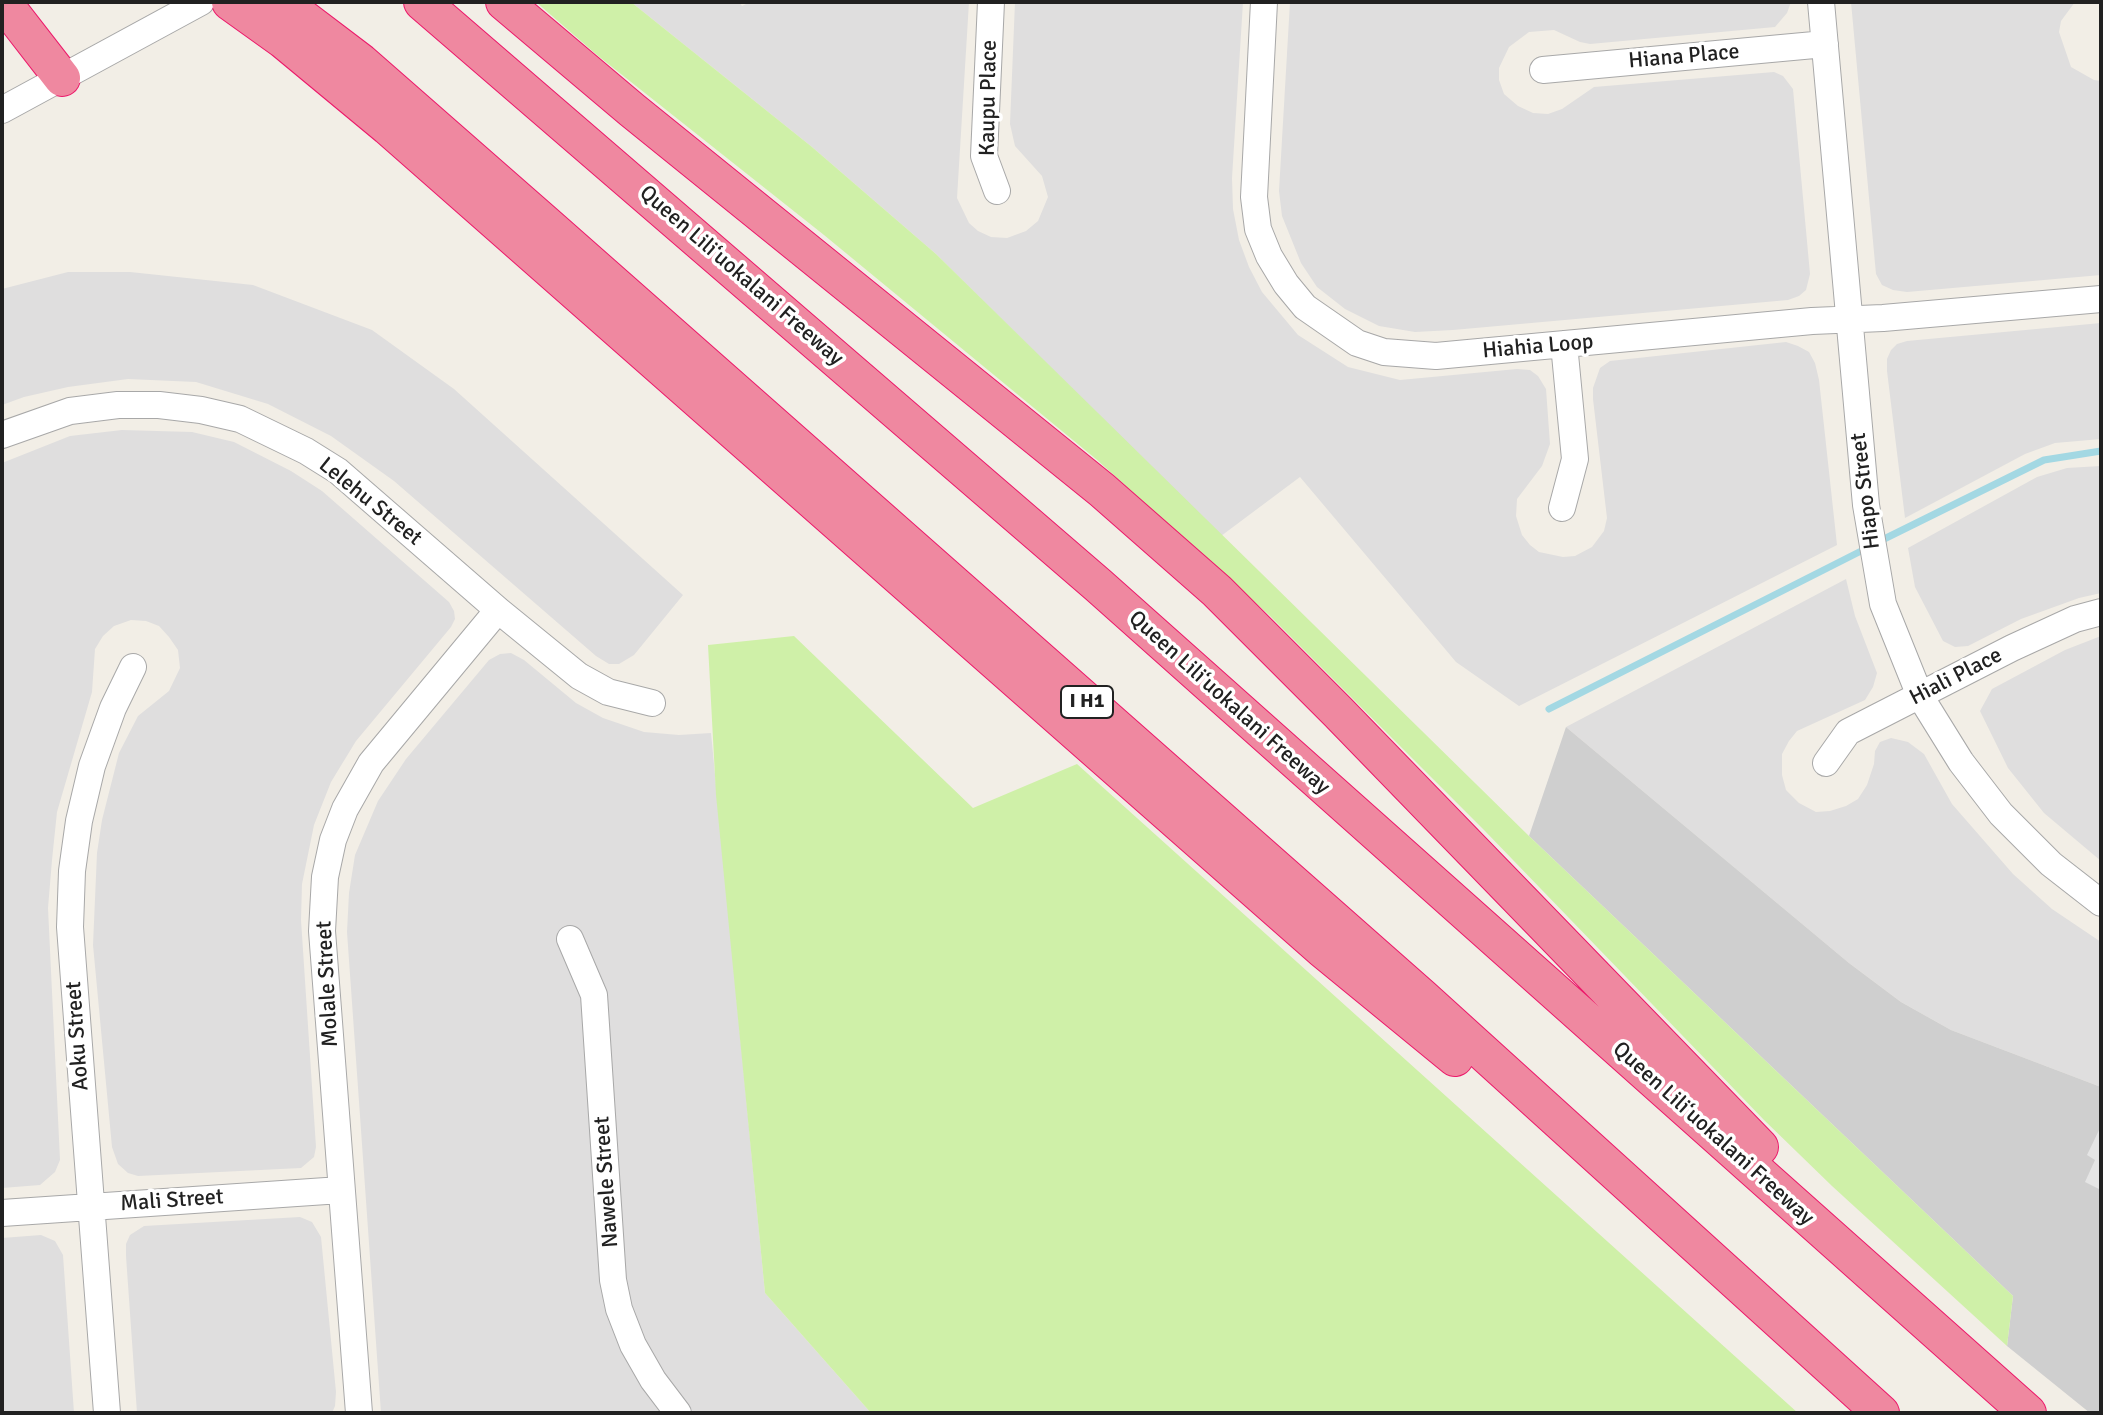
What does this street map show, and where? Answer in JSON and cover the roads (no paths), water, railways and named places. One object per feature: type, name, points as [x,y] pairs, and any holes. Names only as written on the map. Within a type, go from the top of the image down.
[{"type":"highway","points":[[3,2],[62,78]]},
{"type":"highway","points":[[230,2],[283,40],[388,127],[1322,949],[1839,1376]]},
{"type":"highway","name":"I H1","points":[[282,2],[361,62],[559,235],[1422,997],[1881,1413]]},
{"type":"highway","name":"Queen Liliʻuokalani Freeway","points":[[422,2],[1098,585],[2028,1413]]},
{"type":"highway","points":[[504,2],[644,120],[1102,490],[1217,591],[1592,973],[1943,1339]]},
{"type":"highway","points":[[2,15],[2,50]]},
{"type":"street","points":[[2,110],[201,2]]},
{"type":"street","name":"Kaupu Place","points":[[991,2],[984,156],[997,191]]},
{"type":"street","name":"Hiahia Loop","points":[[1264,2],[1254,197],[1258,229],[1269,256],[1305,307],[1357,343],[1384,352],[1436,356],[1812,321],[2101,299]]},
{"type":"street","name":"Hiapo Street","points":[[1821,2],[1866,505],[1883,604],[1920,696],[1961,762],[2001,814],[2051,864],[2101,903]]},
{"type":"street","name":"Hiana Place","points":[[1543,70],[1825,44]]},
{"type":"street","points":[[1562,508],[1575,459],[1564,344]]},
{"type":"street","name":"Lelehu Street","points":[[2,435],[70,411],[118,405],[159,405],[240,419],[306,451],[338,471],[579,676],[608,692],[652,703]]},
{"type":"street","name":"Molale Street","points":[[359,1413],[322,931],[325,877],[333,840],[345,809],[371,763],[498,610]]},
{"type":"street","name":"Hiali Place","points":[[1826,763],[1848,732],[2012,648],[2075,619],[2101,612]]},
{"type":"street","name":"Aoku Street","points":[[107,1413],[70,927],[72,871],[79,821],[92,766],[113,708],[133,667]]},
{"type":"street","name":"Nawele Street","points":[[570,939],[594,995],[613,1280],[619,1309],[633,1345],[653,1380],[678,1413]]},
{"type":"street","name":"Mali Street","points":[[2,1213],[341,1190]]},
{"type":"waterway","points":[[1880,541],[2044,460],[2101,451]]},
{"type":"waterway","points":[[1549,709],[1869,547]]}]
